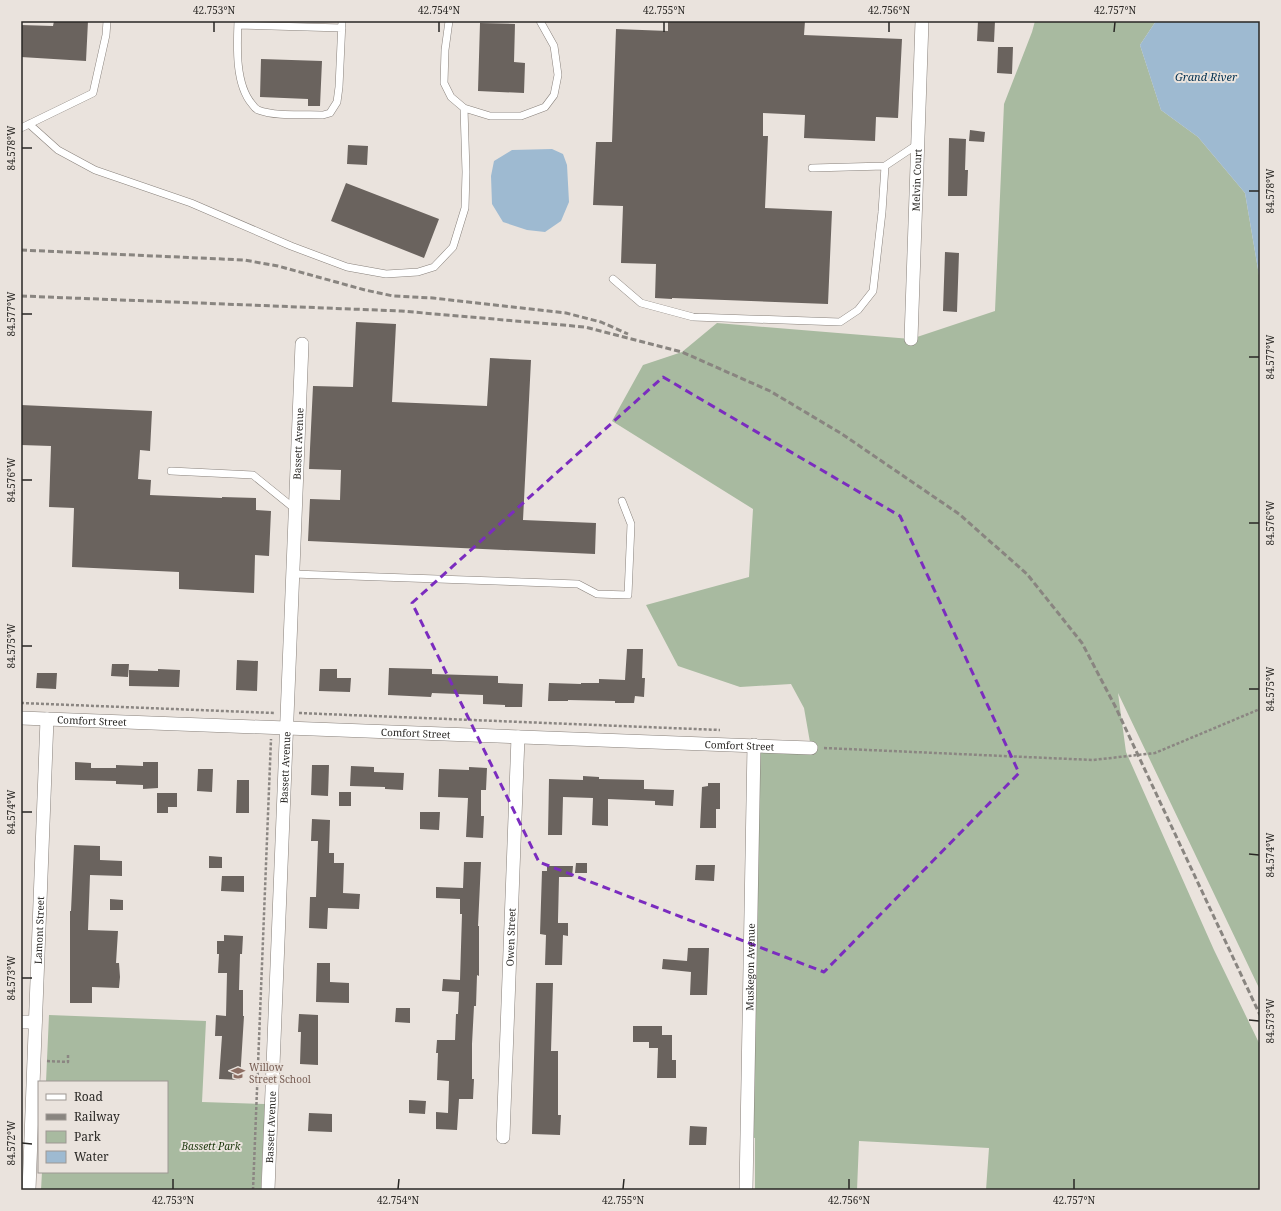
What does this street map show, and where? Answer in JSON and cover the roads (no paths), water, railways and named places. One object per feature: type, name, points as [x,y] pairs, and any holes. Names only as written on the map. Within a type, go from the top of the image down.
[{"type":"street","name":"Melvin Court","points":[[911,339],[922,21]]},
{"type":"street","name":"Bassett Avenue","points":[[268,1190],[302,344]]},
{"type":"street","name":"Comfort Street","points":[[21,718],[811,748]]},
{"type":"street","name":"Lamont Street","points":[[28,1190],[47,719]]},
{"type":"street","name":"Owen Street","points":[[503,1137],[518,737]]},
{"type":"street","name":"Muskegon Avenue","points":[[746,1190],[754,745]]},
{"type":"street","points":[[21,1022],[35,1022]]},
{"type":"lane","points":[[21,128],[93,93],[106,34],[107,21]]},
{"type":"lane","points":[[449,21],[445,50],[444,83],[451,98],[464,108],[490,116],[521,116],[545,107],[554,96],[558,75],[554,46],[540,21]]},
{"type":"lane","points":[[238,23],[342,24],[337,102],[330,113],[323,115],[275,113],[257,110],[248,100],[241,82],[237,44],[238,23]]},
{"type":"lane","points":[[29,124],[58,150],[96,170],[191,203],[291,246],[346,267],[386,274],[418,272],[434,267],[454,247],[465,208],[466,172],[464,108]]},
{"type":"lane","points":[[812,168],[885,166],[918,144]]},
{"type":"lane","points":[[613,279],[641,303],[693,317],[840,322],[858,310],[873,291],[882,212],[885,166]]},
{"type":"lane","points":[[171,470],[253,475],[295,509]]},
{"type":"lane","points":[[292,574],[578,584],[597,594],[628,595],[631,524],[622,501]]},
{"type":"water","name":"Grand River","points":[[1156,21],[1260,21],[1260,281],[1245,193],[1198,137],[1161,110],[1140,45]]},
{"type":"water","points":[[552,149],[563,154],[567,165],[569,202],[561,221],[545,232],[527,230],[503,222],[492,204],[491,176],[494,161],[512,150]]},
{"type":"railway","points":[[21,250],[244,260],[278,266],[365,290],[393,296],[433,298],[566,313],[601,322],[628,334]]},
{"type":"railway","points":[[21,296],[401,311],[585,327],[682,352],[770,391],[842,434],[959,514],[1027,574],[1082,643],[1115,706],[1260,1015]]},
{"type":"place","name":"Willow Street School","points":[[238,1073]]},
{"type":"park label","name":"Bassett Park","points":[[211,1146]]}]
